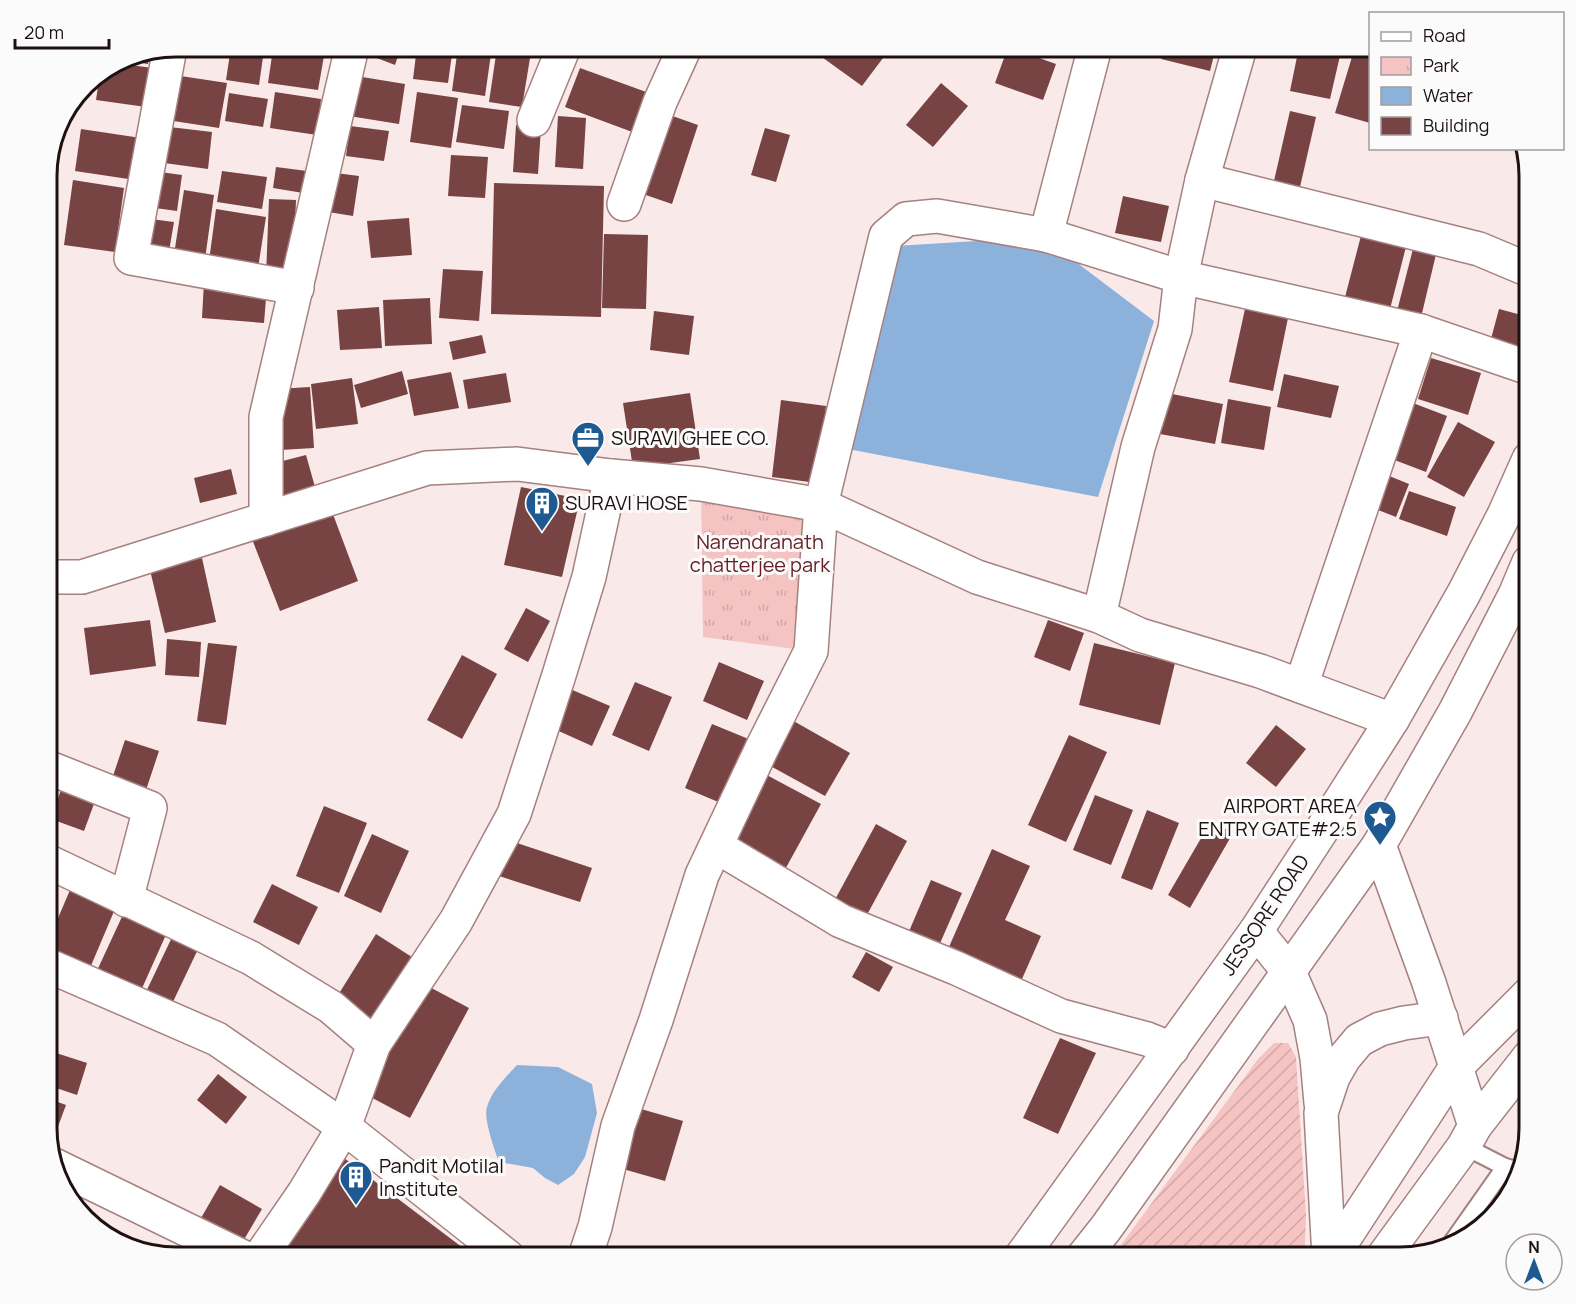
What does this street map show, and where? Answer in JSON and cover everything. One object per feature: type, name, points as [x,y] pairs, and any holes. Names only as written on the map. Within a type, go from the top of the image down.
[{"type":"street","points":[[168,57],[131,258],[297,288]]},
{"type":"street","points":[[266,519],[266,417],[350,57]]},
{"type":"street","points":[[534,120],[560,57]]},
{"type":"street","points":[[624,204],[660,102],[680,57]]},
{"type":"street","points":[[1046,235],[1092,57]]},
{"type":"street","points":[[1099,616],[1138,447],[1175,329],[1181,277],[1202,180],[1237,57]]},
{"type":"street","points":[[1202,180],[1479,249],[1519,265]]},
{"type":"street","points":[[588,1247],[618,1126],[656,1020],[702,875],[811,651],[821,505],[886,236],[906,219],[937,216],[1046,235],[1181,277],[1421,331],[1519,364]]},
{"type":"street","points":[[1301,686],[1421,331]]},
{"type":"street","points":[[57,577],[82,577],[428,468],[518,464],[611,476],[701,484],[821,505],[977,577],[1099,616],[1140,635],[1260,671],[1392,720]]},
{"type":"street","points":[[267,1247],[304,1193],[344,1127],[374,1044],[456,921],[514,814],[560,675],[589,577],[611,476]]},
{"type":"street","name":"JESSORE ROAD","points":[[1028,1247],[1256,931],[1392,720],[1464,593],[1519,483]]},
{"type":"street","points":[[1091,1247],[1379,845],[1455,712],[1519,586]]},
{"type":"street","points":[[57,771],[150,808],[126,900]]},
{"type":"street","points":[[1379,845],[1441,1018],[1456,1067],[1470,1136]]},
{"type":"street","points":[[716,846],[840,921],[956,968],[1061,1016],[1148,1039],[1172,1049]]},
{"type":"street","points":[[57,866],[250,958],[331,1007],[374,1044]]},
{"type":"street","points":[[1256,931],[1289,972],[1310,1020],[1317,1058],[1322,1113],[1329,1247]]},
{"type":"street","points":[[57,969],[217,1039],[344,1127],[495,1247]]},
{"type":"street","points":[[1337,1247],[1456,1067],[1519,1005]]},
{"type":"street","points":[[1322,1113],[1333,1077],[1344,1058],[1359,1040],[1380,1029],[1441,1018]]},
{"type":"street","points":[[1390,1247],[1519,1072]]},
{"type":"street","points":[[65,1170],[222,1247]]},
{"type":"lane","points":[[1470,1136],[1512,1168]]},
{"type":"lane","points":[[1465,1227],[1511,1172]]},
{"type":"green space","name":"Narendranath chatterjee park","points":[[701,484],[821,505],[811,651],[703,637]]},
{"type":"green space","points":[[1274,1043],[1288,1043],[1296,1057],[1306,1215],[1304,1247],[1119,1247],[1258,1059]]},
{"type":"water","points":[[1043,237],[1154,321],[1098,497],[848,449],[895,246]]},
{"type":"water","points":[[517,1065],[558,1067],[592,1084],[597,1113],[585,1157],[574,1174],[558,1185],[533,1168],[499,1162],[486,1112],[496,1089]]},
{"type":"building","points":[[229,57],[263,57],[259,85],[226,80]]},
{"type":"building","points":[[272,57],[324,57],[318,90],[268,83]]},
{"type":"building","points":[[374,57],[398,57],[395,65]]},
{"type":"building","points":[[416,57],[452,57],[448,83],[413,79]]},
{"type":"building","points":[[457,57],[491,57],[485,96],[452,91]]},
{"type":"building","points":[[496,57],[530,57],[522,107],[489,102]]},
{"type":"building","points":[[822,57],[883,58],[862,86]]},
{"type":"building","points":[[1004,57],[1036,57],[1056,64],[1043,100],[995,83]]},
{"type":"building","points":[[1162,57],[1214,57],[1210,71],[1161,59]]},
{"type":"building","points":[[1297,57],[1340,57],[1330,99],[1290,91]]},
{"type":"building","points":[[1352,57],[1369,57],[1369,123],[1335,113]]},
{"type":"building","points":[[132,65],[152,68],[146,107],[96,100],[98,87],[116,73]]},
{"type":"building","points":[[580,68],[649,93],[635,133],[565,107]]},
{"type":"building","points":[[174,75],[227,83],[219,128],[167,120]]},
{"type":"building","points":[[356,76],[405,84],[399,124],[349,116]]},
{"type":"building","points":[[941,83],[968,106],[933,147],[906,125]]},
{"type":"building","points":[[275,92],[321,99],[317,135],[270,128]]},
{"type":"building","points":[[417,92],[458,98],[451,148],[410,142]]},
{"type":"building","points":[[229,93],[268,99],[263,127],[225,121]]},
{"type":"building","points":[[462,105],[509,111],[504,149],[456,142]]},
{"type":"building","points":[[1290,111],[1316,117],[1297,200],[1271,194]]},
{"type":"building","points":[[664,113],[698,125],[672,204],[637,192]]},
{"type":"building","points":[[558,116],[586,118],[583,169],[555,167]]},
{"type":"building","points":[[516,125],[541,127],[538,174],[513,172]]},
{"type":"building","points":[[161,126],[212,132],[208,169],[157,162]]},
{"type":"building","points":[[350,126],[389,131],[384,161],[346,156]]},
{"type":"building","points":[[765,128],[790,135],[776,182],[751,175]]},
{"type":"building","points":[[81,129],[141,138],[135,180],[75,171]]},
{"type":"building","points":[[451,155],[488,157],[485,198],[448,196]]},
{"type":"building","points":[[276,167],[307,171],[303,193],[273,188]]},
{"type":"building","points":[[153,171],[182,175],[177,211],[148,207]]},
{"type":"building","points":[[222,171],[267,177],[262,209],[217,202]]},
{"type":"building","points":[[328,172],[359,176],[353,216],[322,211]]},
{"type":"building","points":[[73,180],[124,188],[115,252],[64,245]]},
{"type":"building","points":[[494,183],[604,186],[601,317],[491,314]]},
{"type":"building","points":[[184,190],[214,195],[204,266],[173,261]]},
{"type":"building","points":[[1123,196],[1169,206],[1161,242],[1115,233]]},
{"type":"building","points":[[269,199],[296,200],[293,277],[266,276]]},
{"type":"building","points":[[216,209],[266,217],[258,268],[209,261]]},
{"type":"building","points":[[143,218],[174,222],[168,257],[137,252]]},
{"type":"building","points":[[409,218],[412,255],[371,258],[367,221]]},
{"type":"building","points":[[1363,228],[1408,239],[1389,313],[1344,301]]},
{"type":"building","points":[[604,234],[648,235],[646,309],[602,308]]},
{"type":"building","points":[[1414,245],[1437,250],[1419,326],[1395,319]]},
{"type":"building","points":[[443,269],[483,271],[479,321],[439,318]]},
{"type":"building","points":[[204,282],[267,286],[264,323],[202,318]]},
{"type":"building","points":[[430,298],[432,344],[385,346],[383,300]]},
{"type":"building","points":[[379,307],[382,348],[340,350],[337,310]]},
{"type":"building","points":[[1245,309],[1288,318],[1273,391],[1229,382]]},
{"type":"building","points":[[1499,309],[1519,314],[1519,358],[1488,350]]},
{"type":"building","points":[[654,311],[694,316],[689,355],[650,350]]},
{"type":"building","points":[[482,335],[486,353],[453,360],[449,342]]},
{"type":"building","points":[[1431,358],[1481,373],[1468,415],[1418,399]]},
{"type":"building","points":[[402,371],[408,394],[361,408],[354,385]]},
{"type":"building","points":[[451,372],[459,408],[414,416],[407,380]]},
{"type":"building","points":[[506,373],[511,402],[468,409],[463,380]]},
{"type":"building","points":[[1284,374],[1339,386],[1331,418],[1277,407]]},
{"type":"building","points":[[352,378],[358,424],[316,429],[311,384]]},
{"type":"building","points":[[310,387],[314,448],[280,450],[276,389]]},
{"type":"building","points":[[690,393],[700,459],[633,468],[623,403]]},
{"type":"building","points":[[1167,393],[1223,404],[1215,444],[1160,434]]},
{"type":"building","points":[[1228,399],[1271,407],[1264,450],[1221,443]]},
{"type":"building","points":[[781,400],[826,406],[817,483],[772,477]]},
{"type":"building","points":[[1405,400],[1447,416],[1426,472],[1384,456]]},
{"type":"building","points":[[1458,422],[1495,442],[1464,497],[1427,477]]},
{"type":"building","points":[[306,455],[317,494],[282,504],[271,464]]},
{"type":"building","points":[[231,469],[237,494],[200,503],[194,478]]},
{"type":"building","points":[[1382,473],[1409,484],[1396,517],[1368,506]]},
{"type":"building","name":"SURAVI HOSE","points":[[521,487],[580,499],[562,577],[504,565]]},
{"type":"building","points":[[1409,491],[1456,507],[1447,536],[1399,519]]},
{"type":"building","points":[[331,509],[358,581],[280,611],[252,539]]},
{"type":"building","points":[[202,558],[216,622],[165,633],[150,570]]},
{"type":"building","points":[[526,608],[550,621],[528,662],[504,649]]},
{"type":"building","points":[[150,620],[156,666],[90,675],[84,628]]},
{"type":"building","points":[[1048,620],[1084,633],[1070,671],[1034,657]]},
{"type":"building","points":[[167,639],[201,642],[199,677],[165,675]]},
{"type":"building","points":[[208,643],[237,646],[226,725],[197,721]]},
{"type":"building","points":[[1094,643],[1175,663],[1160,725],[1079,705]]},
{"type":"building","points":[[462,655],[497,674],[462,739],[427,720]]},
{"type":"building","points":[[719,662],[764,681],[747,720],[703,701]]},
{"type":"building","points":[[635,682],[672,697],[649,751],[612,735]]},
{"type":"building","points":[[570,689],[610,706],[592,746],[552,728]]},
{"type":"building","points":[[790,719],[850,753],[825,796],[765,763]]},
{"type":"building","points":[[712,724],[751,740],[723,804],[685,788]]},
{"type":"building","points":[[1276,725],[1306,749],[1276,787],[1246,763]]},
{"type":"building","points":[[1069,735],[1107,752],[1066,842],[1028,825]]},
{"type":"building","points":[[125,740],[159,751],[146,790],[112,779]]},
{"type":"building","points":[[763,773],[821,804],[782,875],[724,844]]},
{"type":"building","points":[[64,781],[98,793],[84,831],[57,821],[57,801]]},
{"type":"building","points":[[1095,795],[1133,810],[1111,865],[1073,850]]},
{"type":"building","points":[[324,806],[367,823],[339,893],[296,876]]},
{"type":"building","points":[[1147,810],[1179,823],[1152,890],[1121,878]]},
{"type":"building","points":[[1211,821],[1233,833],[1190,908],[1168,895]]},
{"type":"building","points":[[876,824],[907,841],[862,924],[831,907]]},
{"type":"building","points":[[372,834],[409,851],[381,913],[344,896]]},
{"type":"building","points":[[511,841],[592,868],[580,902],[499,876]]},
{"type":"building","points":[[992,849],[1030,866],[1005,920],[1041,936],[1018,988],[945,956]]},
{"type":"building","points":[[931,880],[962,893],[934,957],[904,943]]},
{"type":"building","points":[[272,884],[318,907],[299,945],[253,922]]},
{"type":"building","points":[[70,890],[115,909],[90,968],[57,954],[57,921]]},
{"type":"building","points":[[126,908],[169,928],[139,995],[95,975]]},
{"type":"building","points":[[174,933],[200,945],[171,1006],[145,994]]},
{"type":"building","points":[[376,934],[415,959],[374,1024],[335,1000]]},
{"type":"building","points":[[866,952],[893,967],[879,992],[852,977]]},
{"type":"building","points":[[422,983],[469,1008],[410,1118],[363,1093]]},
{"type":"building","points":[[1060,1038],[1096,1053],[1058,1134],[1023,1118]]},
{"type":"building","points":[[57,1053],[87,1063],[77,1095],[57,1088]]},
{"type":"building","points":[[218,1074],[247,1097],[226,1124],[197,1100]]},
{"type":"building","points":[[57,1102],[66,1105],[57,1129]]},
{"type":"building","points":[[634,1107],[683,1121],[665,1181],[616,1167]]},
{"type":"building","name":"Pandit Motilal Institute","points":[[340,1155],[462,1247],[277,1247]]},
{"type":"building","points":[[220,1185],[262,1209],[240,1247],[197,1225]]},
{"type":"place","name":"SURAVI GHEE CO.","points":[[588,467]]},
{"type":"place","name":"SURAVI HOSE","points":[[542,532]]},
{"type":"place","name":"AIRPORT AREA ENTRY GATE#2.5","points":[[1380,846]]},
{"type":"place","name":"Pandit Motilal Institute","points":[[356,1206]]}]
